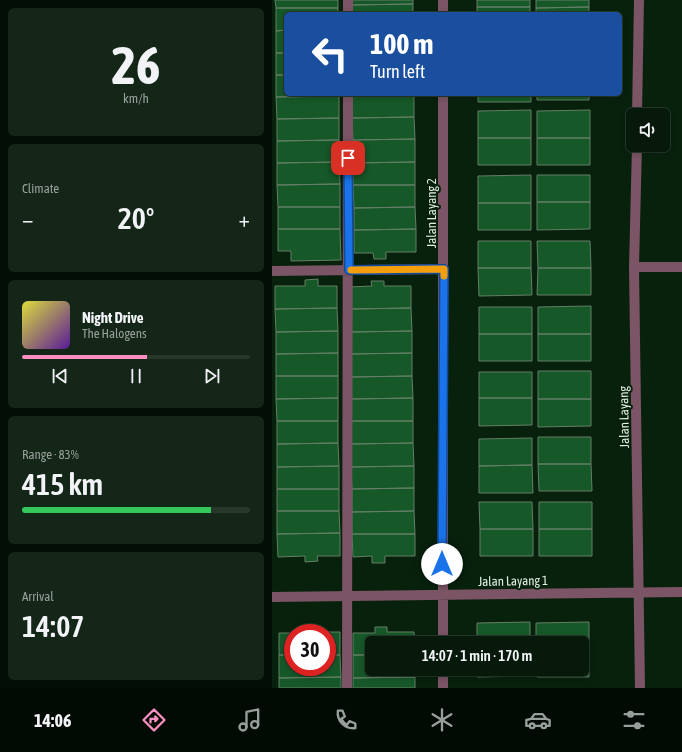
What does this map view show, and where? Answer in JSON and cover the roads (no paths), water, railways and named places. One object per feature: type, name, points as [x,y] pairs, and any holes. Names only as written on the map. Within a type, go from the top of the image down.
[{"type":"street","points":[[348,0],[348,12]]},
{"type":"street","points":[[443,0],[443,12]]},
{"type":"street","points":[[637,108],[639,0]]},
{"type":"street","points":[[347,688],[349,270],[348,96]]},
{"type":"street","name":"Jalan Layang 2","points":[[442,636],[444,96]]},
{"type":"street","name":"Jalan Layang","points":[[637,152],[634,267],[640,592],[640,688]]},
{"type":"street","points":[[634,267],[682,267]]},
{"type":"street","points":[[272,271],[444,269]]},
{"type":"street","name":"Jalan Layang 1","points":[[272,596],[682,592]]},
{"type":"street","points":[[443,676],[443,688]]}]
